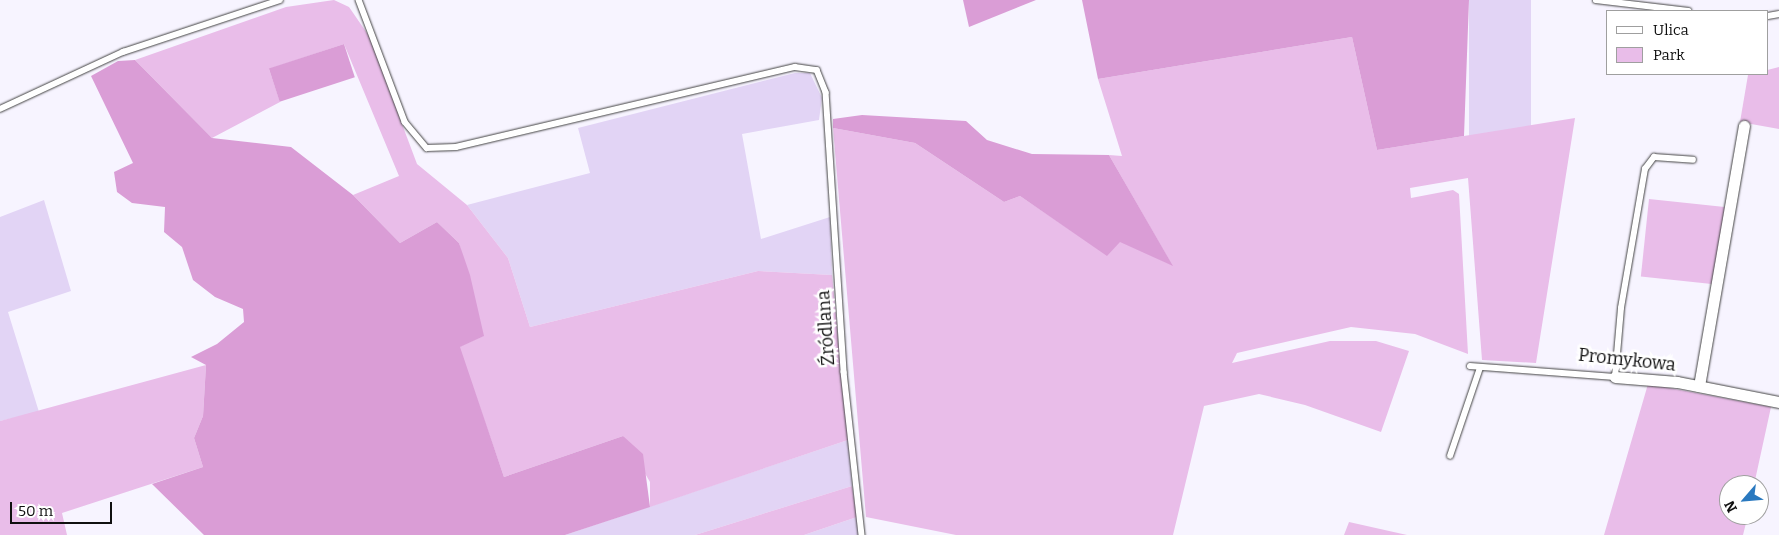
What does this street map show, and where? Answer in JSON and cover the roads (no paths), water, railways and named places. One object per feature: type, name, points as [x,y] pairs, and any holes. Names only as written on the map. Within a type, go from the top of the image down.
[{"type":"street","points":[[1698,386],[1744,126]]},
{"type":"street","name":"Promykowa","points":[[1615,377],[1698,386],[1779,402]]},
{"type":"lane","points":[[0,109],[123,52],[280,0]]},
{"type":"lane","name":"Źródlana","points":[[359,0],[405,122],[426,148],[456,146],[795,67],[817,70],[824,80],[844,372],[862,535]]},
{"type":"lane","points":[[1596,0],[1680,10]]},
{"type":"lane","points":[[1615,377],[1621,308],[1646,169],[1654,158],[1693,160]]},
{"type":"lane","name":"Promykowa","points":[[1470,366],[1615,377]]},
{"type":"lane","points":[[1450,456],[1480,368]]}]
